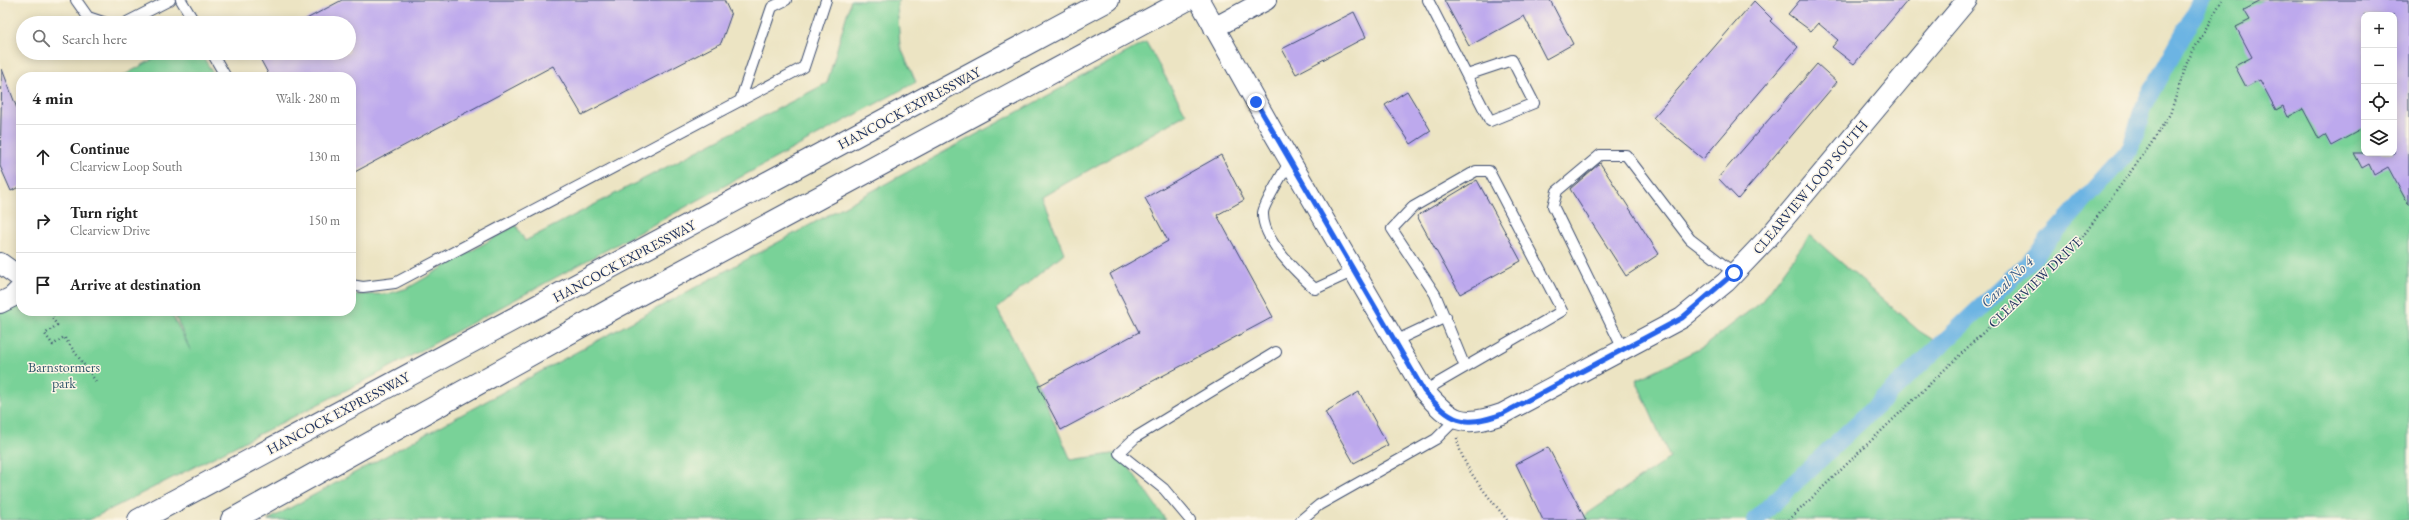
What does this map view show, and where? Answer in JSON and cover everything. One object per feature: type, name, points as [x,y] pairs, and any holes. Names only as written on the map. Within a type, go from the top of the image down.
[{"type":"main road","name":"HANCOCK EXPRESSWAY","points":[[139,520],[1108,0]]},
{"type":"main road","points":[[232,520],[614,308],[1186,0]]},
{"type":"street","points":[[1199,0],[1290,161],[1424,391],[1442,411],[1455,420]]},
{"type":"street","points":[[1214,28],[1266,0]]},
{"type":"street","name":"CLEARVIEW LOOP SOUTH","points":[[1455,420],[1469,421],[1502,414],[1682,318],[1734,273],[1767,239],[1967,0]]},
{"type":"street","points":[[0,264],[16,275]]},
{"type":"street","points":[[0,303],[12,298],[16,294]]},
{"type":"lane","points":[[76,0],[87,16]]},
{"type":"lane","points":[[139,16],[170,0]]},
{"type":"lane","points":[[181,0],[191,16]]},
{"type":"lane","points":[[740,101],[772,7],[786,0]]},
{"type":"lane","points":[[356,286],[363,287],[395,283],[804,67],[826,0]]},
{"type":"lane","points":[[1428,0],[1490,121],[1534,103],[1512,60],[1467,75]]},
{"type":"lane","points":[[216,60],[223,72]]},
{"type":"lane","points":[[1623,349],[1553,206],[1557,191],[1600,155],[1626,155],[1690,239],[1734,273]]},
{"type":"lane","points":[[1290,161],[1262,212],[1266,230],[1292,268],[1315,290],[1354,271]]},
{"type":"lane","points":[[1424,391],[1562,311],[1489,171],[1476,171],[1413,207],[1392,230],[1435,294],[1465,367]]},
{"type":"lane","points":[[1395,341],[1446,318]]},
{"type":"lane","points":[[1190,520],[1164,489],[1119,453],[1136,437],[1276,352]]},
{"type":"lane","points":[[1301,520],[1319,505],[1436,439],[1455,420]]},
{"type":"path","name":"CLEARVIEW DRIVE","points":[[1789,520],[2083,236],[2149,147],[2170,114],[2188,60],[2222,0]]},
{"type":"path","points":[[53,316],[52,318],[57,325],[45,334],[53,345],[64,337],[97,383]]},
{"type":"path","points":[[1455,420],[1461,453],[1471,471],[1507,520]]},
{"type":"green space","name":"Barnstormers park","points":[[851,0],[899,0],[897,4],[900,46],[916,82],[374,376],[89,520],[0,520],[0,299],[16,286],[16,316],[173,316],[191,351],[175,316],[356,316],[356,295],[388,294],[408,288],[516,225],[525,241],[827,83]]},
{"type":"green space","points":[[2203,0],[2409,0],[2409,520],[1578,520],[1670,458],[1636,380],[1703,347],[1762,301],[1810,235],[1919,331],[1940,344],[2063,222],[2131,148],[2143,108]]},
{"type":"green space","points":[[1146,42],[1186,114],[1042,197],[1064,253],[997,309],[1038,386],[1071,460],[1119,453],[1166,520],[268,520]]},
{"type":"green space","points":[[151,60],[205,60],[212,72],[130,72]]},
{"type":"building","points":[[342,0],[724,0],[731,15],[721,43],[582,115],[553,66],[356,171],[356,72],[267,72],[261,60],[356,60],[356,16],[312,16]]},
{"type":"building","points":[[1444,0],[1550,0],[1573,44],[1546,59],[1524,16],[1469,46]]},
{"type":"building","points":[[1800,0],[1908,0],[1854,64],[1832,47],[1838,40],[1818,23],[1811,31],[1788,14]]},
{"type":"building","points":[[2263,0],[2409,0],[2409,206],[2388,167],[2374,175],[2369,164],[2362,168],[2354,153],[2361,153],[2361,156],[2397,156],[2397,12],[2361,12],[2361,130],[2331,146],[2325,135],[2319,139],[2303,109],[2288,117],[2283,106],[2276,110],[2260,80],[2246,87],[2235,66],[2252,57],[2236,27],[2250,20],[2244,10]]},
{"type":"building","points":[[1754,1],[1772,19],[1770,21],[1798,47],[1703,159],[1653,118]]},
{"type":"building","points":[[1354,12],[1366,37],[1296,74],[1282,49]]},
{"type":"building","points":[[1817,64],[1837,82],[1738,199],[1718,178]]},
{"type":"building","points":[[2,69],[16,106],[16,188],[11,191],[0,166]]},
{"type":"building","points":[[1407,91],[1431,131],[1411,144],[1385,105]]},
{"type":"building","points":[[1221,155],[1244,200],[1217,215],[1273,317],[1061,430],[1038,386],[1139,332],[1110,274],[1168,241],[1145,198]]},
{"type":"building","points":[[1600,163],[1659,254],[1626,276],[1570,189]]},
{"type":"building","points":[[1477,180],[1521,261],[1460,294],[1417,216]]},
{"type":"building","points":[[1359,392],[1388,445],[1354,463],[1325,412]]},
{"type":"building","points":[[1548,447],[1586,520],[1543,520],[1516,464]]},
{"type":"waterway","name":"Canal No 4","points":[[1755,520],[2030,261],[2131,148],[2143,108],[2202,0]]},
{"type":"route","points":[[1256,102],[1272,132],[1424,391],[1442,411],[1455,420],[1469,421],[1502,414],[1682,318],[1726,282],[1734,273]]}]
